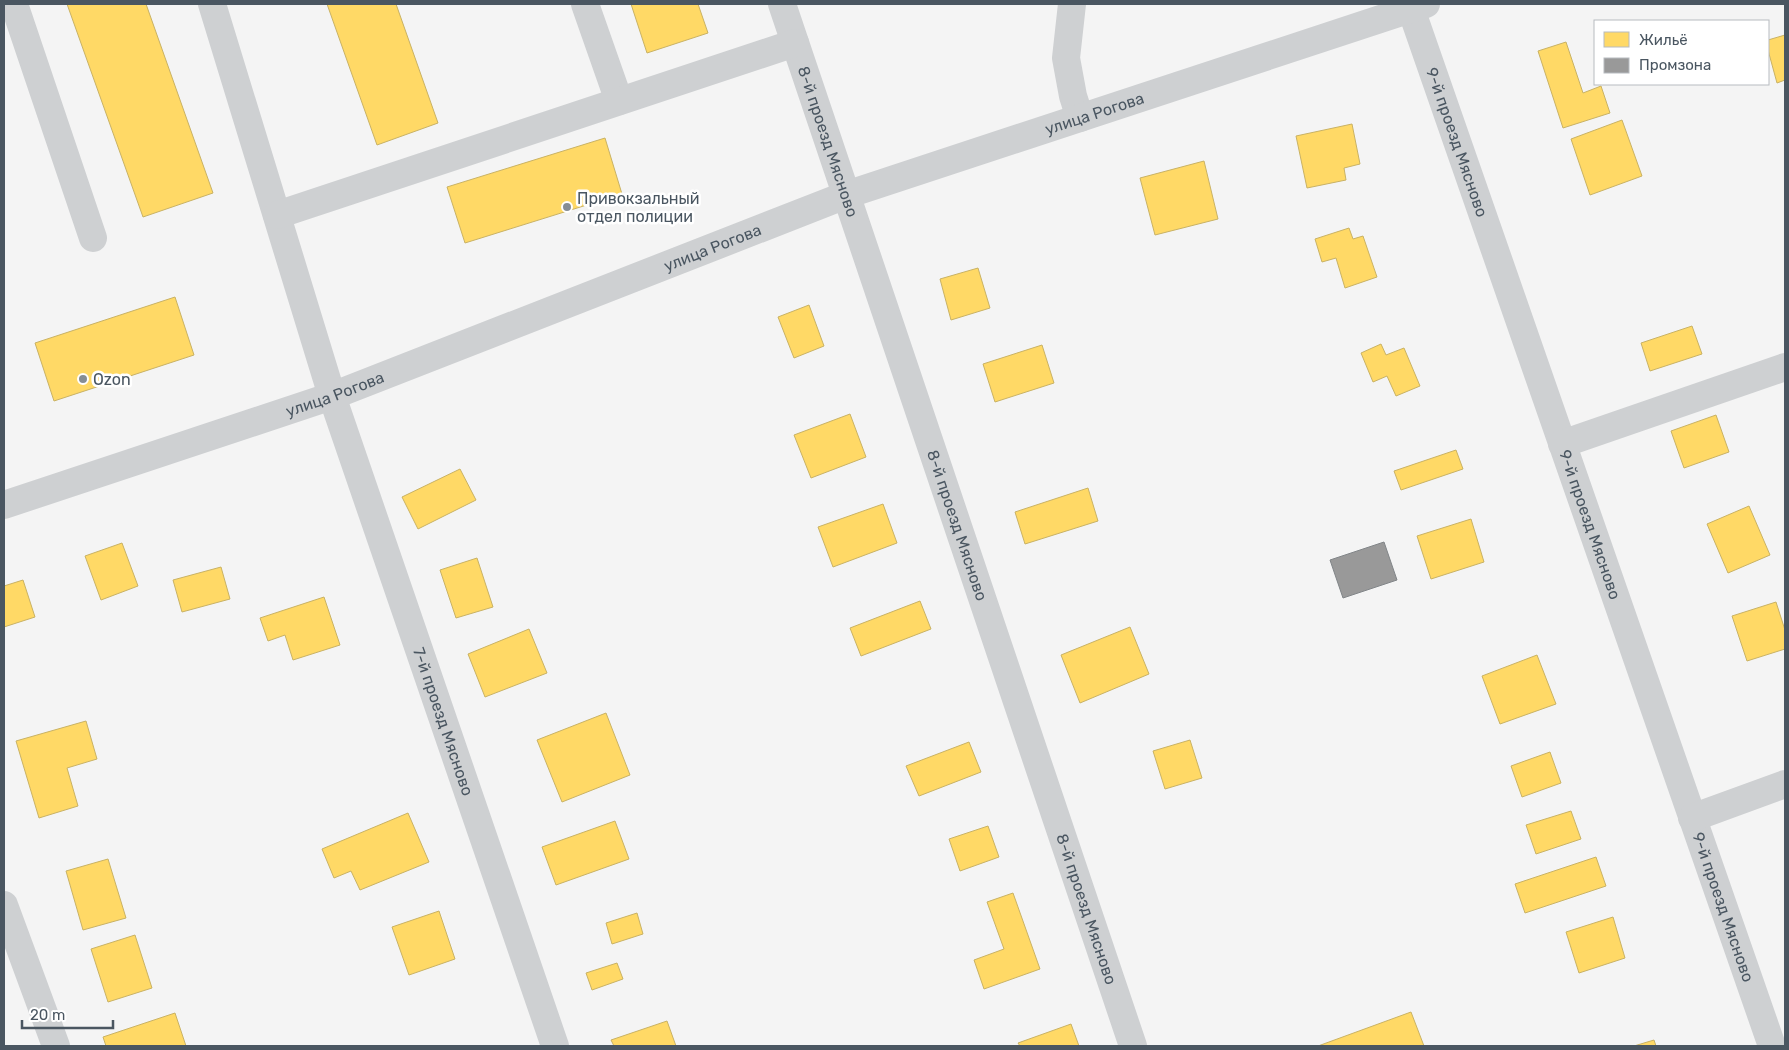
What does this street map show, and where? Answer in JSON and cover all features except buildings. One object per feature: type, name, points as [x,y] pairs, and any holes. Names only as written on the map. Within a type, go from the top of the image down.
[{"type":"street","points":[[14,4],[93,238]]},
{"type":"street","name":"7-й проезд Мясново","points":[[212,4],[332,396],[555,1046]]},
{"type":"street","points":[[585,4],[619,101]]},
{"type":"street","name":"8-й проезд Мясново","points":[[782,4],[1133,1046]]},
{"type":"street","points":[[1072,4],[1066,58],[1073,96],[1080,118]]},
{"type":"street","name":"улица Рогова","points":[[4,505],[332,396],[846,195],[1417,6]]},
{"type":"street","name":"9-й проезд Мясново","points":[[1417,6],[1562,444],[1772,1046]]},
{"type":"street","points":[[277,215],[795,43]]},
{"type":"street","points":[[1562,444],[1785,367]]},
{"type":"street","points":[[1692,818],[1785,784]]},
{"type":"street","points":[[4,905],[56,1046]]},
{"type":"place","name":"Привокзальный отдел полиции","points":[[567,207]]},
{"type":"place","name":"Ozon","points":[[83,379]]}]
